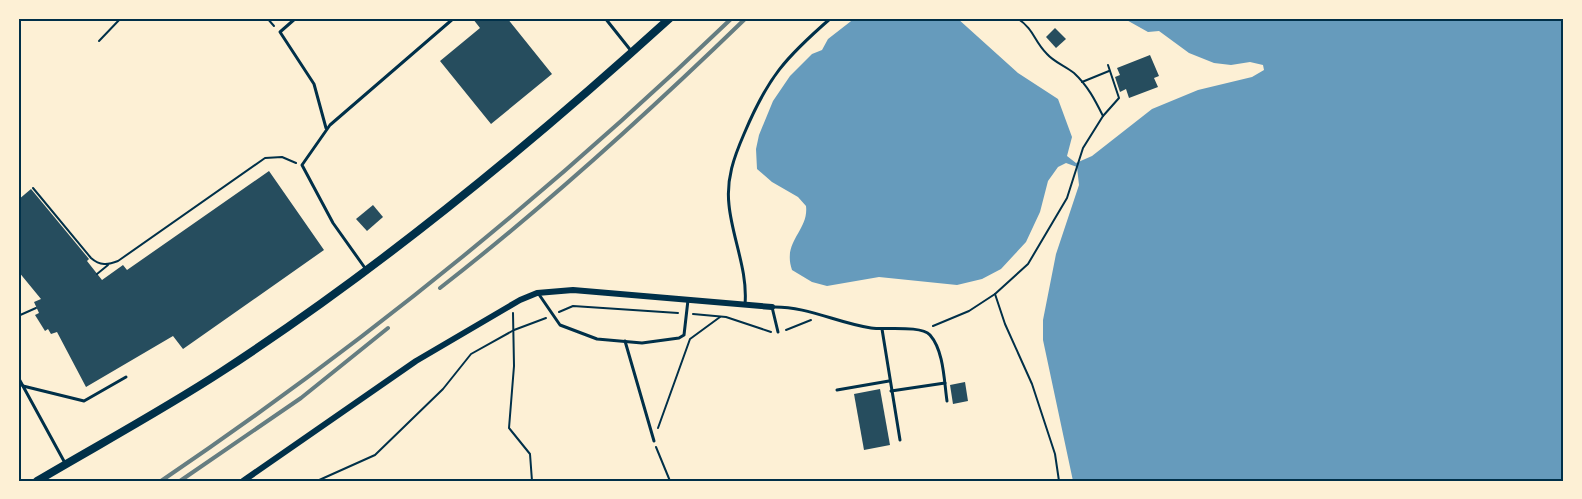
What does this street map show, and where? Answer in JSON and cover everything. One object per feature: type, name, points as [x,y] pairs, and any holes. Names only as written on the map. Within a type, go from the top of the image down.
[{"type":"main road","points":[[37,481],[221,372],[366,269],[495,171],[670,18]]},
{"type":"street","points":[[243,481],[416,361],[520,300],[537,293],[573,290],[772,307]]},
{"type":"lane","points":[[296,18],[280,32],[314,84],[326,128]]},
{"type":"lane","points":[[366,269],[333,223],[302,165],[326,128],[454,18]]},
{"type":"lane","points":[[604,18],[632,52]]},
{"type":"lane","points":[[745,304],[744,283],[729,204],[728,184],[732,164],[758,101],[773,75],[798,47],[831,18]]},
{"type":"lane","points":[[537,293],[560,326],[597,339],[642,342],[679,338],[684,334],[688,300]]},
{"type":"lane","points":[[778,332],[772,307],[799,308],[882,329],[915,329],[926,332],[936,347],[947,401]]},
{"type":"lane","points":[[882,329],[900,440]]},
{"type":"lane","points":[[625,341],[654,441]]},
{"type":"lane","points":[[18,377],[65,465]]},
{"type":"lane","points":[[23,386],[84,401],[126,377]]},
{"type":"lane","points":[[837,390],[889,381]]},
{"type":"lane","points":[[891,391],[945,383]]},
{"type":"path","points":[[99,41],[121,18]]},
{"type":"path","points":[[267,18],[280,32]]},
{"type":"path","points":[[1017,18],[1031,28],[1038,43],[1048,55],[1082,82],[1095,98],[1103,116]]},
{"type":"path","points":[[926,332],[933,326],[960,316],[995,294],[1017,276],[1038,252],[1066,198],[1083,148],[1103,116],[1119,98],[1108,65]]},
{"type":"path","points":[[1082,82],[1109,71]]},
{"type":"path","points":[[97,274],[266,158],[282,157],[302,165]]},
{"type":"path","points":[[33,188],[91,258],[100,264],[108,265]]},
{"type":"path","points":[[995,294],[1005,324],[1032,384],[1054,454],[1059,481]]},
{"type":"path","points":[[317,481],[375,455],[443,389],[471,354],[514,330],[573,306],[708,315],[778,332],[822,315]]},
{"type":"path","points":[[18,316],[36,308]]},
{"type":"path","points":[[513,310],[509,428],[530,454],[532,481]]},
{"type":"path","points":[[705,325],[708,315]]},
{"type":"path","points":[[670,481],[654,441],[690,339],[705,325],[720,317]]},
{"type":"water","points":[[855,18],[957,18],[1018,73],[1058,99],[1072,137],[1067,156],[1076,163],[1092,156],[1152,109],[1198,90],[1252,77],[1264,70],[1263,65],[1250,62],[1231,65],[1214,63],[1189,53],[1159,31],[1148,32],[1123,18],[1564,18],[1564,481],[1073,481],[1043,340],[1043,320],[1056,254],[1079,185],[1077,167],[1066,163],[1058,167],[1048,181],[1040,212],[1026,242],[1001,269],[982,279],[957,285],[879,277],[827,286],[812,282],[792,270],[790,251],[804,222],[806,206],[798,197],[772,182],[757,169],[756,149],[759,135],[773,101],[790,76],[812,54],[822,50],[828,39]]},
{"type":"building","points":[[507,18],[552,74],[491,124],[440,61],[480,28],[473,19]]},
{"type":"building","points":[[1055,28],[1066,39],[1056,48],[1046,37]]},
{"type":"building","points":[[1150,55],[1159,76],[1154,78],[1158,87],[1129,98],[1126,89],[1120,92],[1115,77],[1120,75],[1117,68]]},
{"type":"building","points":[[269,171],[324,250],[183,349],[173,336],[86,387],[57,332],[51,334],[48,329],[45,331],[35,315],[39,313],[34,302],[41,299],[18,271],[18,200],[31,189],[89,259],[87,261],[102,280],[123,265],[127,270]]},
{"type":"building","points":[[373,205],[383,217],[367,231],[356,219]]},
{"type":"building","points":[[965,382],[968,401],[953,404],[950,385]]},
{"type":"building","points":[[880,389],[890,445],[864,450],[854,394]]},
{"type":"railway","points":[[161,481],[311,374],[456,262],[596,143],[732,18]]},
{"type":"railway","points":[[440,288],[520,224],[597,157],[746,18]]},
{"type":"railway","points":[[180,481],[301,398],[388,328]]}]
